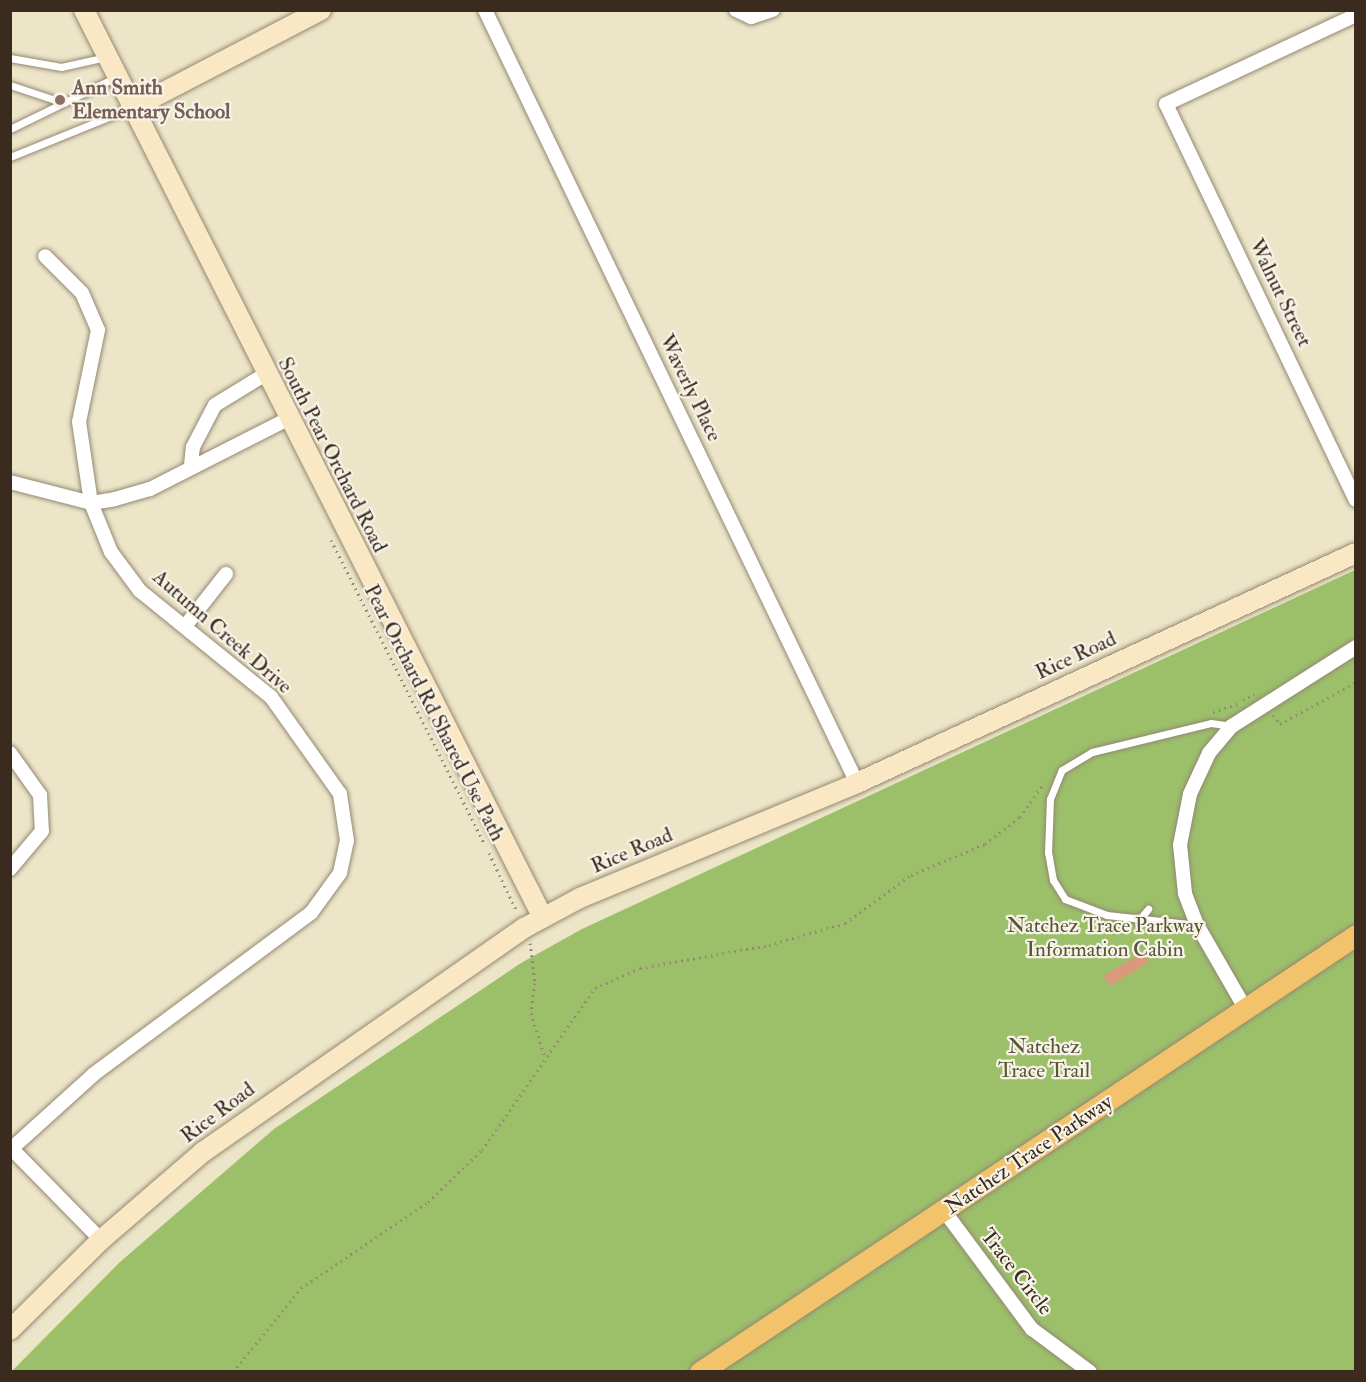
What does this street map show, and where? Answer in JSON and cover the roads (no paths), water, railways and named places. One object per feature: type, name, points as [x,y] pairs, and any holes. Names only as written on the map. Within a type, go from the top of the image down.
[{"type":"main road","name":"Natchez Trace Parkway","points":[[700,1371],[945,1212],[1356,935]]},
{"type":"street","name":"South Pear Orchard Road","points":[[84,10],[286,420],[543,918]]},
{"type":"street","points":[[131,109],[321,10]]},
{"type":"street","name":"Waverly Place","points":[[484,10],[857,783]]},
{"type":"street","points":[[736,10],[751,17],[773,10]]},
{"type":"street","name":"Walnut Street","points":[[1356,15],[1166,104],[1356,500]]},
{"type":"street","name":"Autumn Creek Drive","points":[[11,1148],[94,1074],[311,913],[339,873],[347,841],[334,785],[271,697],[186,625],[140,591],[111,552],[91,503],[79,422],[98,330],[82,293],[45,256]]},
{"type":"street","points":[[191,465],[193,447],[215,405],[264,375]]},
{"type":"street","points":[[10,482],[91,503],[150,489],[191,465],[286,420]]},
{"type":"street","name":"Rice Road","points":[[10,1330],[101,1240],[204,1152],[543,918],[857,783],[1356,553]]},
{"type":"street","points":[[186,625],[226,574]]},
{"type":"street","points":[[1245,1008],[1197,925],[1182,880],[1181,830],[1198,772],[1232,726],[1356,646]]},
{"type":"street","points":[[10,753],[40,795],[42,831],[10,869]]},
{"type":"street","points":[[11,1148],[101,1240]]},
{"type":"street","name":"Trace Circle","points":[[945,1212],[1032,1329],[1090,1371]]},
{"type":"lane","points":[[10,58],[61,67],[106,57]]},
{"type":"lane","points":[[10,129],[116,77]]},
{"type":"lane","points":[[10,86],[64,103]]},
{"type":"lane","points":[[10,157],[83,123],[131,109]]},
{"type":"lane","points":[[1197,925],[1164,919],[1138,921],[1090,910],[1060,895],[1048,853],[1056,781],[1068,764],[1092,752],[1212,723],[1232,726]]},
{"type":"lane","points":[[1138,921],[1148,909]]},
{"type":"place","name":"Ann Smith Elementary School","points":[[60,100]]},
{"type":"park label","name":"Natchez Trace Parkway Information Cabin","points":[[1105,938]]},
{"type":"park label","name":"Natchez Trace Trail","points":[[1044,1059]]}]
